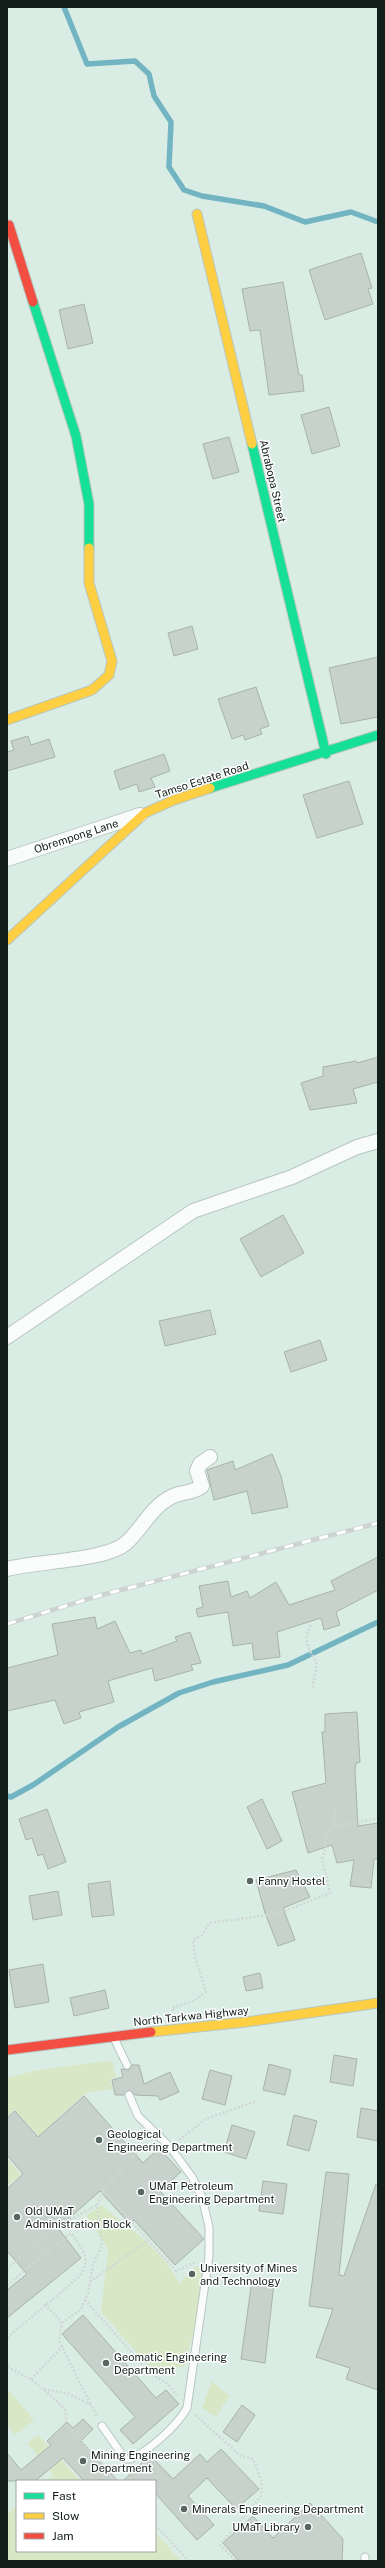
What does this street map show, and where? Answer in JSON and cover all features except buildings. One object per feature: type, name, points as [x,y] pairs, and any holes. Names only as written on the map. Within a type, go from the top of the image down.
[{"type":"street","name":"Abrabopa Street","points":[[197,214],[326,754]]},
{"type":"street","points":[[7,720],[92,690],[102,685],[112,671],[112,661],[89,582],[89,504],[83,465],[76,436],[9,226]]},
{"type":"street","name":"Tamso Estate Road","points":[[7,940],[145,813],[174,800],[326,754],[378,735]]},
{"type":"street","name":"Obrempong Lane","points":[[7,859],[145,813]]},
{"type":"street","points":[[7,1337],[193,1211],[292,1177],[358,1147],[378,1141]]},
{"type":"street","points":[[7,1569],[108,1553],[126,1543],[140,1525],[172,1496],[197,1490],[202,1486],[197,1471],[200,1464],[210,1457]]},
{"type":"street","name":"North Tarkwa Highway","points":[[7,2050],[26,2046],[246,2022],[378,2003]]},
{"type":"lane","points":[[113,2036],[127,2066]]},
{"type":"lane","points":[[102,2426],[115,2447],[125,2459],[130,2459],[178,2422],[187,2408],[209,2256],[209,2226],[202,2197],[192,2177],[170,2147],[138,2116],[129,2095]]},
{"type":"path","points":[[311,1625],[306,1636],[307,1645],[317,1664],[312,1690]]},
{"type":"path","points":[[334,1827],[335,1804]]},
{"type":"path","points":[[172,2008],[194,2001],[206,1992],[195,1957],[193,1940],[202,1934],[209,1923],[277,1914],[330,1893],[322,1858],[326,1853],[326,1834],[329,1829],[378,1818]]},
{"type":"path","points":[[170,2147],[206,2119],[256,2101]]},
{"type":"path","points":[[102,2426],[63,2346],[59,2341],[59,2331],[62,2323],[81,2309],[90,2282],[93,2264],[102,2246],[97,2205],[103,2190],[155,2134]]},
{"type":"path","points":[[103,2190],[176,2271],[209,2256]]},
{"type":"path","points":[[34,2246],[54,2229],[97,2205]]},
{"type":"path","points":[[7,2285],[71,2233],[86,2256],[86,2268],[78,2278],[7,2338]]},
{"type":"path","points":[[90,2282],[148,2240]]},
{"type":"path","points":[[7,2269],[22,2257]]},
{"type":"path","points":[[85,2300],[150,2373],[168,2384],[187,2408],[241,2456],[253,2459],[262,2482],[261,2496],[220,2545],[236,2561]]},
{"type":"path","points":[[46,2304],[62,2323]]},
{"type":"path","points":[[31,2379],[63,2346]]},
{"type":"path","points":[[7,2367],[31,2379],[44,2389],[66,2411],[66,2424],[115,2480]]},
{"type":"path","points":[[44,2389],[69,2394],[91,2405]]},
{"type":"path","points":[[156,2526],[189,2561]]},
{"type":"green space","points":[[107,2061],[113,2063],[116,2078],[110,2079],[113,2089],[86,2093],[54,2121],[97,2170],[81,2183],[15,2110],[7,2116],[7,2078],[37,2070]]},
{"type":"green space","points":[[7,2158],[21,2175],[7,2186]]},
{"type":"green space","points":[[101,2205],[155,2250],[172,2271],[179,2283],[196,2266],[208,2274],[185,2366],[155,2373],[101,2312],[108,2248],[86,2216]]},
{"type":"green space","points":[[212,2381],[229,2396],[216,2417],[202,2408]]},
{"type":"green space","points":[[7,2388],[34,2420],[15,2435],[7,2425]]},
{"type":"green space","points":[[38,2435],[80,2480],[47,2480],[53,2475],[27,2443]]},
{"type":"green space","points":[[16,2506],[16,2552],[156,2552],[156,2533],[181,2561],[7,2561],[7,2514]]},
{"type":"waterway","points":[[64,7],[87,64],[135,61],[149,74],[154,96],[171,122],[169,167],[184,190],[202,196],[264,206],[305,222],[351,212],[378,222]]},
{"type":"waterway","points":[[7,1796],[11,1797],[33,1785],[118,1727],[179,1693],[213,1682],[288,1665],[378,1622]]},
{"type":"railway","points":[[7,1624],[98,1596],[378,1523]]},
{"type":"traffic: fast","points":[[33,302],[76,436],[89,504],[89,548]]},
{"type":"traffic: fast","points":[[252,444],[326,754]]},
{"type":"traffic: fast","points":[[210,788],[378,735]]},
{"type":"traffic: slow","points":[[197,214],[252,444]]},
{"type":"traffic: slow","points":[[7,720],[92,690],[109,675],[112,661],[89,583],[89,548]]},
{"type":"traffic: slow","points":[[7,940],[145,813],[174,800],[210,788]]},
{"type":"traffic: slow","points":[[151,2032],[246,2022],[378,2003]]},
{"type":"traffic: jam","points":[[9,225],[33,302]]},
{"type":"traffic: jam","points":[[7,2050],[151,2032]]},
{"type":"place","name":"Fanny Hostel","points":[[250,1881]]},
{"type":"place","name":"Geological Engineering Department","points":[[99,2140]]},
{"type":"place","name":"UMaT Petroleum Engineering Department","points":[[141,2192]]},
{"type":"place","name":"Old UMaT Administration Block","points":[[17,2217]]},
{"type":"place","name":"University of Mines and Technology","points":[[192,2274]]},
{"type":"place","name":"Geomatic Engineering Department","points":[[106,2363]]},
{"type":"place","name":"Mining Engineering Department","points":[[83,2461]]},
{"type":"place","name":"Minerals Engineering Department","points":[[184,2509]]},
{"type":"place","name":"UMaT Library","points":[[308,2527]]}]
